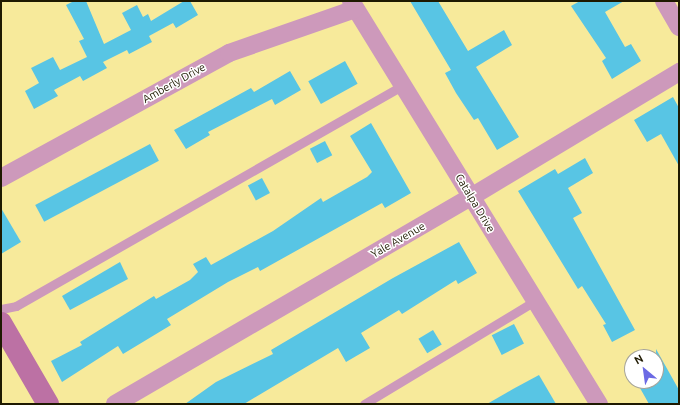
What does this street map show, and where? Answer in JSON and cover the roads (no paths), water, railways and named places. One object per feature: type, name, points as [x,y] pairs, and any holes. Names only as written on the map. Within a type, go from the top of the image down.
[{"type":"street","points":[[664,1],[679,27]]},
{"type":"street","name":"Catalpa Drive","points":[[353,5],[599,404]]},
{"type":"street","name":"Amberly Drive","points":[[1,178],[229,53],[353,5]]},
{"type":"street","name":"Yale Avenue","points":[[115,404],[472,197],[679,72]]},
{"type":"street","points":[[1,323],[48,404]]},
{"type":"lane","points":[[1,309],[16,306],[403,85]]},
{"type":"lane","points":[[364,404],[535,301]]}]
